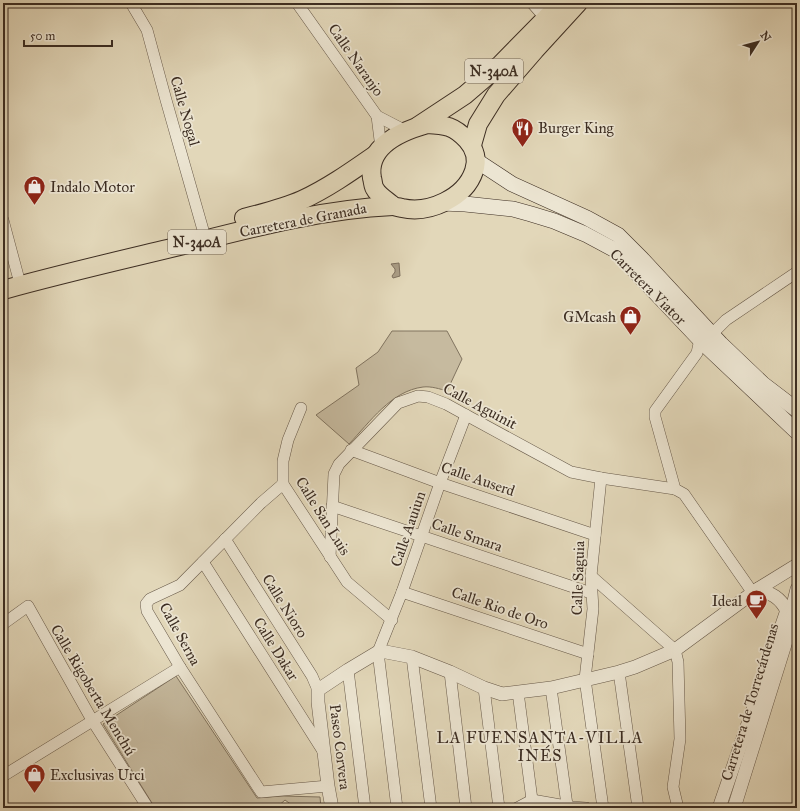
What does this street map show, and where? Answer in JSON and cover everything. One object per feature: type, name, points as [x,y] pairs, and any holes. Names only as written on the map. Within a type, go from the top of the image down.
[{"type":"highway","name":"N-340A","points":[[378,151],[387,142],[411,129],[472,90],[501,64],[561,3]]},
{"type":"highway","name":"N-340A","points":[[393,206],[410,210],[441,203],[456,195],[469,183],[478,124],[496,95],[578,3]]},
{"type":"highway","name":"N-340A","points":[[411,129],[427,124],[446,125],[462,134],[474,153]]},
{"type":"highway","name":"Carretera de Granada","points":[[10,278],[145,245],[281,208],[302,200],[319,191],[378,151]]},
{"type":"highway","points":[[378,151],[371,171],[375,189],[393,206]]},
{"type":"highway","name":"Carretera de Granada","points":[[3,290],[91,267],[294,219],[360,208],[393,206]]},
{"type":"main road","name":"Carretera Viator","points":[[474,153],[512,184],[587,218],[618,235],[642,259],[706,337],[797,410]]},
{"type":"main road","name":"Carretera Viator","points":[[441,203],[513,209],[554,221],[585,234],[615,250],[706,337],[797,432]]},
{"type":"street","name":"Calle Nogal","points":[[131,3],[147,30],[203,230]]},
{"type":"street","name":"Calle Naranjo","points":[[297,3],[377,116],[378,151]]},
{"type":"street","points":[[532,3],[546,19]]},
{"type":"street","name":"Calle Naranjo","points":[[377,116],[411,129]]},
{"type":"street","points":[[3,220],[10,278]]},
{"type":"street","points":[[719,808],[785,614],[793,606],[783,602],[773,594],[756,591],[684,494],[675,489],[655,417],[655,411],[697,353],[706,337],[726,320],[797,272]]},
{"type":"street","name":"Calle Aguinit","points":[[330,558],[334,474],[339,464],[351,450],[398,403],[407,398],[418,396],[428,397],[446,404],[571,472],[675,489]]},
{"type":"street","name":"Calle San Luis","points":[[301,408],[288,440],[283,461],[283,484],[347,582],[392,620]]},
{"type":"street","name":"Calle Aauiun","points":[[378,652],[392,620],[440,483],[466,416]]},
{"type":"street","name":"Calle Auserd","points":[[351,450],[440,483],[595,535]]},
{"type":"street","name":"Calle Saguia","points":[[601,478],[591,576],[593,609],[585,679],[603,808]]},
{"type":"street","name":"Calle Serna","points":[[283,484],[261,503],[180,585],[150,599],[146,604],[147,611],[180,667],[261,792],[328,786]]},
{"type":"street","name":"Calle Smara","points":[[332,506],[592,593]]},
{"type":"street","name":"Calle Nioro","points":[[226,539],[312,676],[318,690]]},
{"type":"street","name":"Calle Dakar","points":[[203,562],[324,752]]},
{"type":"street","points":[[318,690],[378,652],[412,657],[450,672],[484,688],[502,694],[551,688],[619,672],[675,650],[756,591],[797,565]]},
{"type":"street","points":[[591,576],[675,650],[678,662],[680,739],[673,787],[678,808]]},
{"type":"street","name":"Carretera de Torrecárdenas","points":[[734,808],[792,622],[793,606],[797,589]]},
{"type":"street","name":"Calle Rio de Oro","points":[[402,592],[588,654]]},
{"type":"street","name":"Calle Rigoberta Menchú","points":[[3,624],[28,606],[92,720],[148,808]]},
{"type":"street","points":[[378,652],[396,808]]},
{"type":"street","points":[[412,657],[431,808]]},
{"type":"street","points":[[3,776],[180,667]]},
{"type":"street","points":[[348,670],[365,808]]},
{"type":"street","points":[[450,672],[466,808]]},
{"type":"street","points":[[619,672],[638,808]]},
{"type":"street","points":[[484,688],[499,808]]},
{"type":"street","points":[[551,688],[567,805]]},
{"type":"street","name":"Paseo Corvera","points":[[318,690],[318,702],[332,808]]},
{"type":"street","points":[[518,692],[532,800]]},
{"type":"street","points":[[727,785],[740,788]]},
{"type":"street","points":[[517,808],[532,800],[586,808]]},
{"type":"shaded area","points":[[399,263],[400,276],[393,278],[392,276],[395,269],[391,264]]},
{"type":"shaded area","points":[[392,331],[447,331],[462,359],[447,391],[432,387],[423,387],[401,394],[373,417],[349,444],[316,415],[359,385],[356,368],[378,352]]},
{"type":"shaded area","points":[[176,676],[257,798],[282,796],[320,797],[321,808],[296,808],[285,800],[276,808],[155,808],[103,724]]},
{"type":"place","name":"Burger King","points":[[523,148]]},
{"type":"place","name":"Indalo Motor","points":[[34,206]]},
{"type":"place","name":"GMcash","points":[[631,336]]},
{"type":"place","name":"Ideal","points":[[757,620]]},
{"type":"place","name":"Exclusivas Urci","points":[[35,794]]},
{"type":"district","name":"LA FUENSANTA-VILLA INÉS","points":[[540,746]]}]
